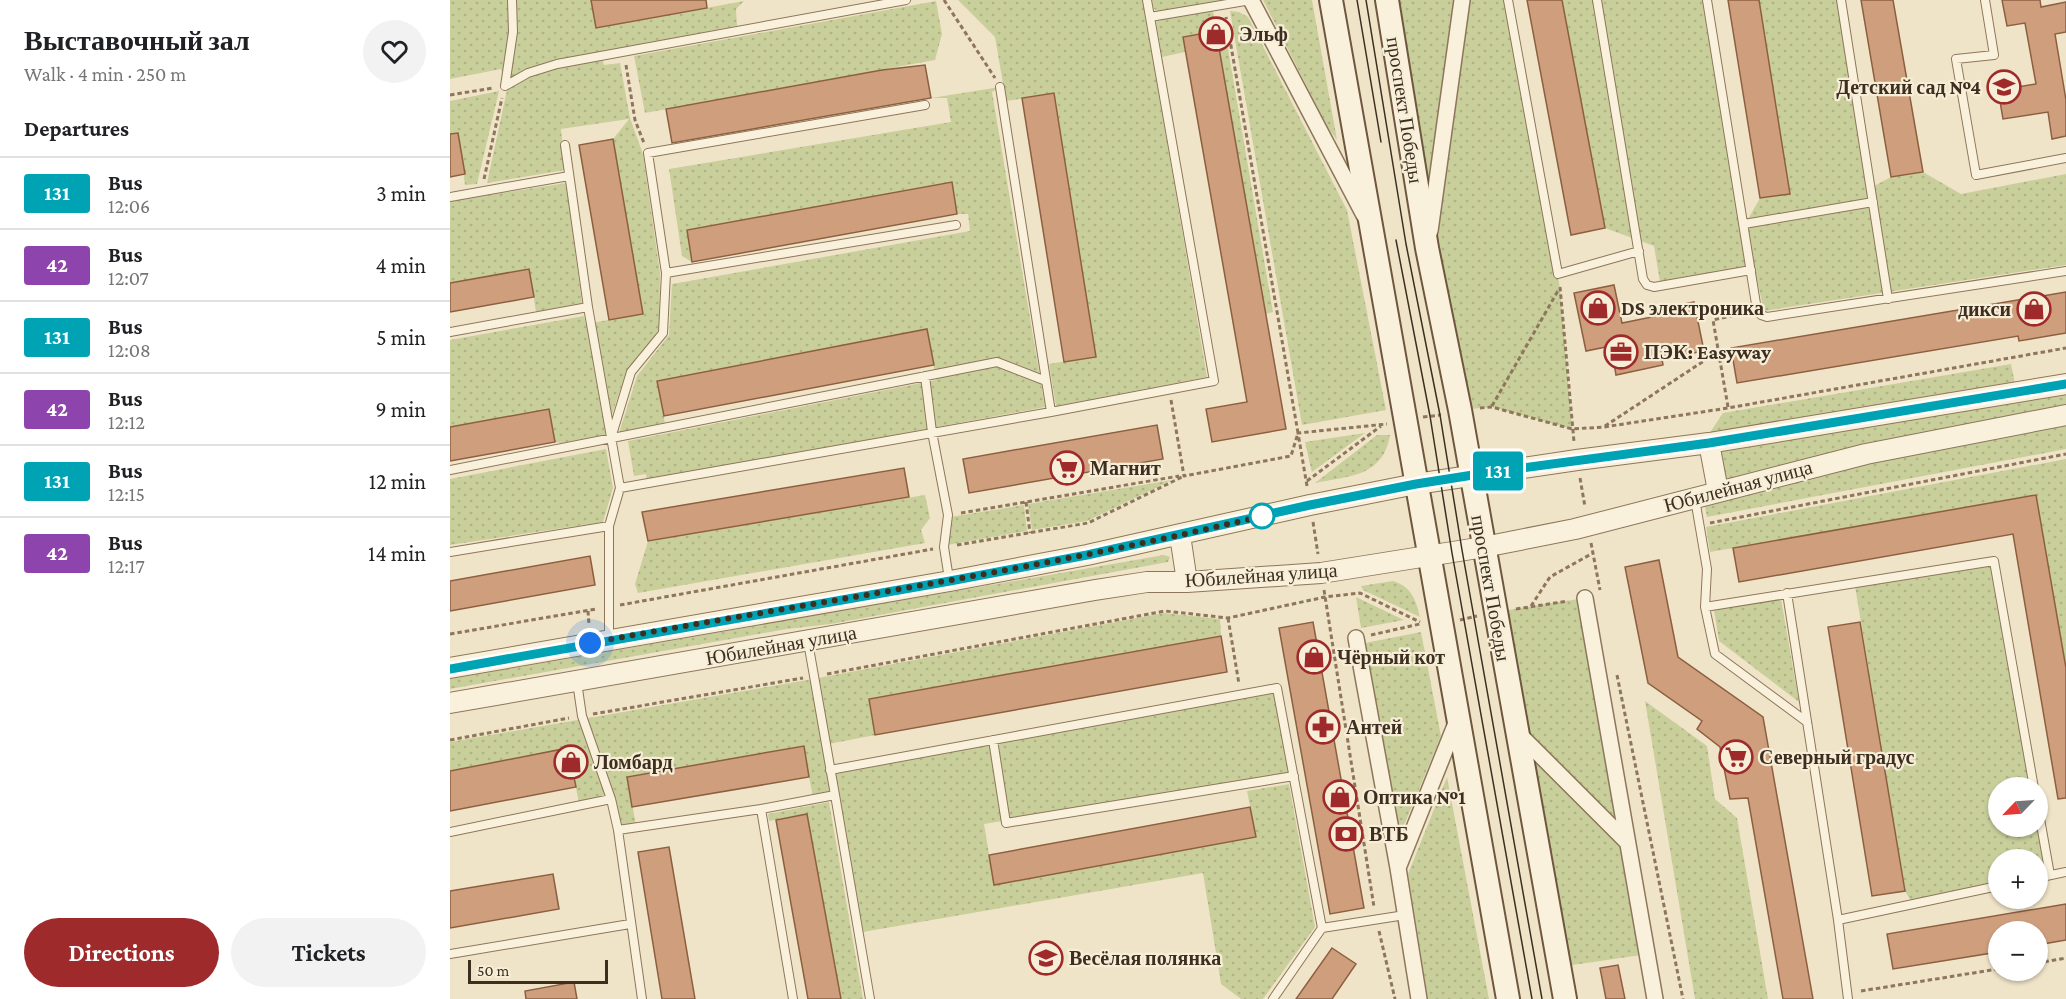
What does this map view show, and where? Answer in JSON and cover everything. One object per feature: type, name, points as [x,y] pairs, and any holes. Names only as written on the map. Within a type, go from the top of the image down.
[{"type":"main road","points":[[1331,0],[1508,999]]},
{"type":"main road","name":"проспект Победы","points":[[1387,0],[1427,249],[1460,410],[1565,999]]},
{"type":"street","points":[[1251,0],[1371,229]]},
{"type":"street","points":[[1427,249],[1462,0]]},
{"type":"street","name":"Юбилейная улица","points":[[450,669],[950,581],[1180,535],[1310,505],[1416,484],[1709,443],[2066,384]]},
{"type":"street","name":"Юбилейная улица","points":[[450,703],[1105,588],[1147,582],[1187,582],[1321,573],[1429,557],[1588,525],[1866,454],[2066,415]]},
{"type":"street","points":[[1709,443],[1718,491]]},
{"type":"street","points":[[1180,535],[1187,582]]},
{"type":"street","points":[[1585,598],[1655,999]]},
{"type":"street","points":[[1356,638],[1398,868],[1419,999]]},
{"type":"street","points":[[1398,868],[1458,718]]},
{"type":"street","points":[[1517,732],[1627,842]]},
{"type":"lane","points":[[505,86],[513,32],[512,0]]},
{"type":"lane","points":[[505,86],[528,73],[557,64],[906,0]]},
{"type":"lane","points":[[620,488],[1214,381],[1147,0]]},
{"type":"lane","points":[[1150,16],[1251,0]]},
{"type":"lane","points":[[1508,0],[1558,274],[1639,251]]},
{"type":"lane","points":[[1597,0],[1643,279],[1647,285],[1654,287],[1751,270]]},
{"type":"lane","points":[[1707,0],[1757,309],[1761,315],[1767,317],[2066,271]]},
{"type":"lane","points":[[1841,0],[1888,299]]},
{"type":"lane","points":[[1985,0],[1994,55],[1956,59],[1976,175],[2066,158]]},
{"type":"lane","points":[[1000,87],[1052,412]]},
{"type":"lane","points":[[611,439],[631,372],[663,333],[666,273],[648,153],[925,105]]},
{"type":"lane","points":[[565,146],[588,307],[620,488],[609,526],[609,640]]},
{"type":"lane","points":[[450,196],[569,176]]},
{"type":"lane","points":[[1744,225],[1873,202]]},
{"type":"lane","points":[[666,273],[956,225]]},
{"type":"lane","points":[[450,332],[588,307]]},
{"type":"lane","points":[[450,470],[997,362],[1046,381]]},
{"type":"lane","points":[[925,376],[932,432],[948,515],[944,547],[950,581]]},
{"type":"lane","points":[[1695,497],[1707,569],[1706,608],[1715,654],[1807,722]]},
{"type":"lane","points":[[450,552],[609,526]]},
{"type":"lane","points":[[1706,608],[1994,561],[2032,777]]},
{"type":"lane","points":[[1787,593],[1838,920],[1847,996]]},
{"type":"lane","points":[[808,641],[870,999]]},
{"type":"lane","points":[[577,680],[582,716],[611,799],[618,830],[642,999]]},
{"type":"lane","points":[[830,770],[1278,688],[1322,928],[1273,999]]},
{"type":"lane","points":[[993,740],[1006,823],[1294,776]]},
{"type":"lane","points":[[618,830],[761,809],[835,795]]},
{"type":"lane","points":[[450,832],[611,799]]},
{"type":"lane","points":[[761,809],[793,999]]},
{"type":"lane","points":[[2043,837],[2050,875],[2066,872]]},
{"type":"lane","points":[[1838,920],[1988,888]]},
{"type":"lane","points":[[1322,928],[1405,915]]},
{"type":"lane","points":[[450,954],[630,924]]},
{"type":"path","points":[[944,0],[1000,87]]},
{"type":"path","points":[[1224,5],[1307,481],[1376,919],[1395,999]]},
{"type":"path","points":[[624,52],[635,120],[648,153]]},
{"type":"path","points":[[450,95],[505,86],[481,191]]},
{"type":"path","points":[[1558,274],[1572,429],[1602,600]]},
{"type":"path","points":[[1492,406],[1560,288]]},
{"type":"path","points":[[1728,408],[1713,321],[1757,309]]},
{"type":"path","points":[[1298,433],[1382,425],[1492,406],[1572,429],[1604,426],[1728,408],[2066,348]]},
{"type":"path","points":[[1604,426],[1719,351]]},
{"type":"path","points":[[1170,389],[1184,476]]},
{"type":"path","points":[[1307,481],[1382,425]]},
{"type":"path","points":[[948,515],[1291,456],[1298,433]]},
{"type":"path","points":[[1700,525],[2066,454]]},
{"type":"path","points":[[450,634],[1088,523],[1184,476]]},
{"type":"path","points":[[1026,502],[1030,533]]},
{"type":"path","points":[[1531,606],[1550,577],[1593,553]]},
{"type":"path","points":[[450,740],[815,676],[1165,611],[1228,618],[1325,597],[1360,593],[1423,624]]},
{"type":"path","points":[[1228,618],[1240,694]]},
{"type":"path","points":[[1616,670],[1683,999]]},
{"type":"path","points":[[2048,961],[2066,958]]},
{"type":"path","points":[[1847,996],[1988,971]]},
{"type":"green space","points":[[450,0],[591,0],[597,28],[744,1],[736,9],[737,26],[601,52],[604,65],[620,63],[630,118],[643,154],[660,273],[659,331],[627,370],[605,435],[561,443],[555,442],[549,409],[450,427],[450,340],[584,316],[586,324],[642,314],[613,139],[629,119],[561,129],[565,170],[487,183],[507,90],[501,69],[450,79]]},
{"type":"green space","points":[[958,0],[1143,0],[1207,377],[1056,406],[1049,364],[1096,356],[1054,94],[1006,101],[995,37]]},
{"type":"green space","points":[[1152,0],[1251,0],[1224,5],[1223,1],[1212,3],[1216,31],[1183,37],[1185,52],[1162,57],[1156,22],[1161,17],[1154,9]]},
{"type":"green space","points":[[1263,0],[1312,0],[1337,140],[1328,128]]},
{"type":"green space","points":[[1387,0],[1508,0],[1560,288],[1572,429],[1492,407],[1460,410]]},
{"type":"green space","points":[[1562,0],[1704,0],[1741,222],[1747,221],[1760,198],[1790,193],[1759,0],[1838,0],[1874,186],[1891,177],[1923,172],[1961,194],[2066,174],[2066,265],[1764,311],[1755,271],[1661,288],[1654,246],[1605,228]]},
{"type":"green space","points":[[936,1],[942,34],[935,60],[645,113],[634,56]]},
{"type":"green space","points":[[1230,11],[1239,12],[1248,17],[1347,210],[1386,410],[1302,425]]},
{"type":"green space","points":[[1227,43],[1273,312],[1265,314],[1218,44]]},
{"type":"green space","points":[[1000,87],[992,92],[1045,407],[647,481],[646,474],[634,476],[628,441],[936,380],[927,329],[658,381],[665,424],[619,433],[637,376],[669,335],[672,284],[970,231],[968,214],[957,214],[951,182],[687,230],[692,262],[682,256],[669,169],[951,122],[947,98],[931,98]]},
{"type":"green space","points":[[499,91],[477,184],[465,185],[459,138],[450,139],[450,101]]},
{"type":"green space","points":[[566,183],[582,303],[536,312],[529,269],[450,283],[450,201]]},
{"type":"green space","points":[[2011,364],[2015,384],[1709,434],[1723,413]]},
{"type":"green space","points":[[2066,394],[2066,406],[1881,440],[1726,480],[1720,452]]},
{"type":"green space","points":[[2066,423],[2066,449],[1707,517],[1704,502],[1867,461]]},
{"type":"green space","points":[[1365,433],[1312,472],[1312,473],[1305,442]]},
{"type":"green space","points":[[1377,435],[1390,435],[1386,449],[1372,467],[1352,476],[1315,483]]},
{"type":"green space","points":[[606,449],[613,488],[603,522],[450,545],[450,479]]},
{"type":"green space","points":[[2066,459],[2066,668],[2036,495],[1710,552],[1706,527]]},
{"type":"green space","points":[[1172,480],[1087,521],[1032,530],[1028,504]]},
{"type":"green space","points":[[925,495],[930,518],[921,530],[925,543],[638,593],[635,584],[648,541]]},
{"type":"green space","points":[[1024,505],[1027,531],[947,545],[950,517]]},
{"type":"green space","points":[[1164,555],[1170,557],[1168,562],[831,624],[787,629],[450,689],[450,679]]},
{"type":"green space","points":[[1991,566],[2029,777],[1988,777],[1988,837],[2040,837],[2042,849],[1988,849],[1988,885],[1911,901],[1905,891],[1855,586]]},
{"type":"green space","points":[[1393,581],[1405,587],[1412,595],[1420,617],[1363,590],[1361,586]]},
{"type":"green space","points":[[1356,597],[1404,620],[1361,628]]},
{"type":"green space","points":[[1585,598],[1648,954],[1559,967],[1496,612]]},
{"type":"green space","points":[[1781,599],[1799,702],[1719,641],[1714,610]]},
{"type":"green space","points":[[1164,613],[1220,619],[1221,636],[869,699],[875,735],[829,744],[818,678]]},
{"type":"green space","points":[[1421,632],[1441,736],[1405,823],[1399,830],[1365,643]]},
{"type":"green space","points":[[813,679],[833,793],[813,797],[803,747],[627,777],[636,825],[620,828],[612,797],[579,803],[568,748],[450,771],[450,742]]},
{"type":"green space","points":[[1274,692],[1290,774],[984,824],[994,884],[1256,836],[1247,791],[1289,784],[1315,927],[1263,999],[1241,999],[1221,984],[1203,873],[863,932],[835,774]]},
{"type":"green space","points":[[1645,701],[1707,746],[1715,799],[1737,818],[1768,999],[1695,999]]},
{"type":"green space","points":[[1447,777],[1489,999],[1428,999],[1408,874]]},
{"type":"green space","points":[[829,802],[863,999],[841,999],[807,814],[769,821],[768,814]]},
{"type":"building","points":[[591,0],[706,0],[707,8],[596,28]]},
{"type":"building","points":[[1527,0],[1562,0],[1605,228],[1571,235]]},
{"type":"building","points":[[1728,0],[1759,0],[1790,194],[1760,198]]},
{"type":"building","points":[[1861,0],[1893,0],[1923,172],[1891,177]]},
{"type":"building","points":[[2002,0],[2040,0],[2041,7],[2066,2],[2066,32],[2055,34],[2066,100],[2066,136],[2052,139],[2048,112],[2003,119],[1998,90],[2036,84],[2025,23],[2007,26]]},
{"type":"building","points":[[1216,31],[1286,429],[1212,442],[1206,409],[1247,402],[1183,37]]},
{"type":"building","points":[[925,65],[931,98],[672,143],[666,109],[882,70]]},
{"type":"building","points":[[1054,93],[1096,357],[1064,362],[1022,98]]},
{"type":"building","points":[[458,133],[465,174],[450,177],[450,134]]},
{"type":"building","points":[[613,139],[643,314],[609,320],[579,145]]},
{"type":"building","points":[[952,182],[957,214],[692,262],[687,230]]},
{"type":"building","points":[[529,269],[534,297],[450,312],[450,283]]},
{"type":"building","points":[[1614,285],[1622,323],[1652,317],[1651,311],[1694,302],[1704,351],[1662,359],[1663,365],[1616,375],[1611,346],[1586,351],[1574,293]]},
{"type":"building","points":[[2066,292],[2066,333],[2019,341],[2018,336],[1737,383],[1731,348]]},
{"type":"building","points":[[927,329],[934,365],[664,416],[657,381]]},
{"type":"building","points":[[549,409],[555,442],[450,461],[450,427]]},
{"type":"building","points":[[1157,425],[1163,459],[969,493],[963,459]]},
{"type":"building","points":[[904,468],[909,497],[648,541],[642,512]]},
{"type":"building","points":[[2036,495],[2066,668],[2066,798],[2058,799],[2013,534],[1739,582],[1733,548]]},
{"type":"building","points":[[590,556],[595,585],[450,611],[450,581]]},
{"type":"building","points":[[1659,560],[1678,657],[1763,717],[1813,999],[1783,999],[1748,798],[1730,799],[1720,747],[1697,729],[1702,721],[1648,683],[1625,567]]},
{"type":"building","points":[[1313,622],[1364,908],[1330,914],[1279,628]]},
{"type":"building","points":[[1860,622],[1905,891],[1872,896],[1828,627]]},
{"type":"building","points":[[1221,636],[1227,672],[875,735],[869,699]]},
{"type":"building","points":[[804,746],[809,777],[632,807],[627,777]]},
{"type":"building","points":[[568,748],[576,787],[450,811],[450,771]]},
{"type":"building","points":[[1250,807],[1256,837],[994,885],[989,855]]},
{"type":"building","points":[[807,814],[841,999],[808,999],[776,820]]},
{"type":"building","points":[[669,847],[695,999],[662,999],[638,852]]},
{"type":"building","points":[[553,874],[559,909],[450,928],[450,891]]},
{"type":"building","points":[[2066,904],[2066,940],[2048,943],[2048,921],[1988,921],[1988,954],[1893,969],[1887,934],[2036,909],[2048,909],[2048,907]]},
{"type":"building","points":[[1332,948],[1356,964],[1332,999],[1296,999]]},
{"type":"building","points":[[1618,965],[1625,999],[1606,999],[1600,968]]},
{"type":"building","points":[[574,982],[577,999],[526,999],[525,991]]},
{"type":"tram line","points":[[1357,0],[1381,142]]},
{"type":"tram line","points":[[1366,0],[1406,244],[1440,415],[1542,999]]},
{"type":"tram line","points":[[1396,240],[1430,416],[1452,553],[1532,999]]},
{"type":"bus line","name":"131","points":[[450,669],[1087,555],[1310,505],[1416,484],[1709,443],[2066,384]]},
{"type":"place","name":"Эльф","points":[[1216,34]]},
{"type":"place","name":"Детский сад №4","points":[[2004,87]]},
{"type":"place","name":"DS электроника","points":[[1598,308]]},
{"type":"place","name":"дикси","points":[[2034,309]]},
{"type":"place","name":"ПЭК: Easyway","points":[[1621,352]]},
{"type":"place","name":"Магнит","points":[[1067,468]]},
{"type":"place","name":"Чёрный кот","points":[[1314,657]]},
{"type":"place","name":"Антей","points":[[1323,727]]},
{"type":"place","name":"Северный градус","points":[[1736,757]]},
{"type":"place","name":"Ломбард","points":[[571,762]]},
{"type":"place","name":"Оптика №1","points":[[1340,797]]},
{"type":"place","name":"ВТБ","points":[[1346,834]]},
{"type":"place","name":"Весёлая полянка","points":[[1046,958]]},
{"type":"route","points":[[590,643],[950,581],[1087,555],[1262,516]]}]
